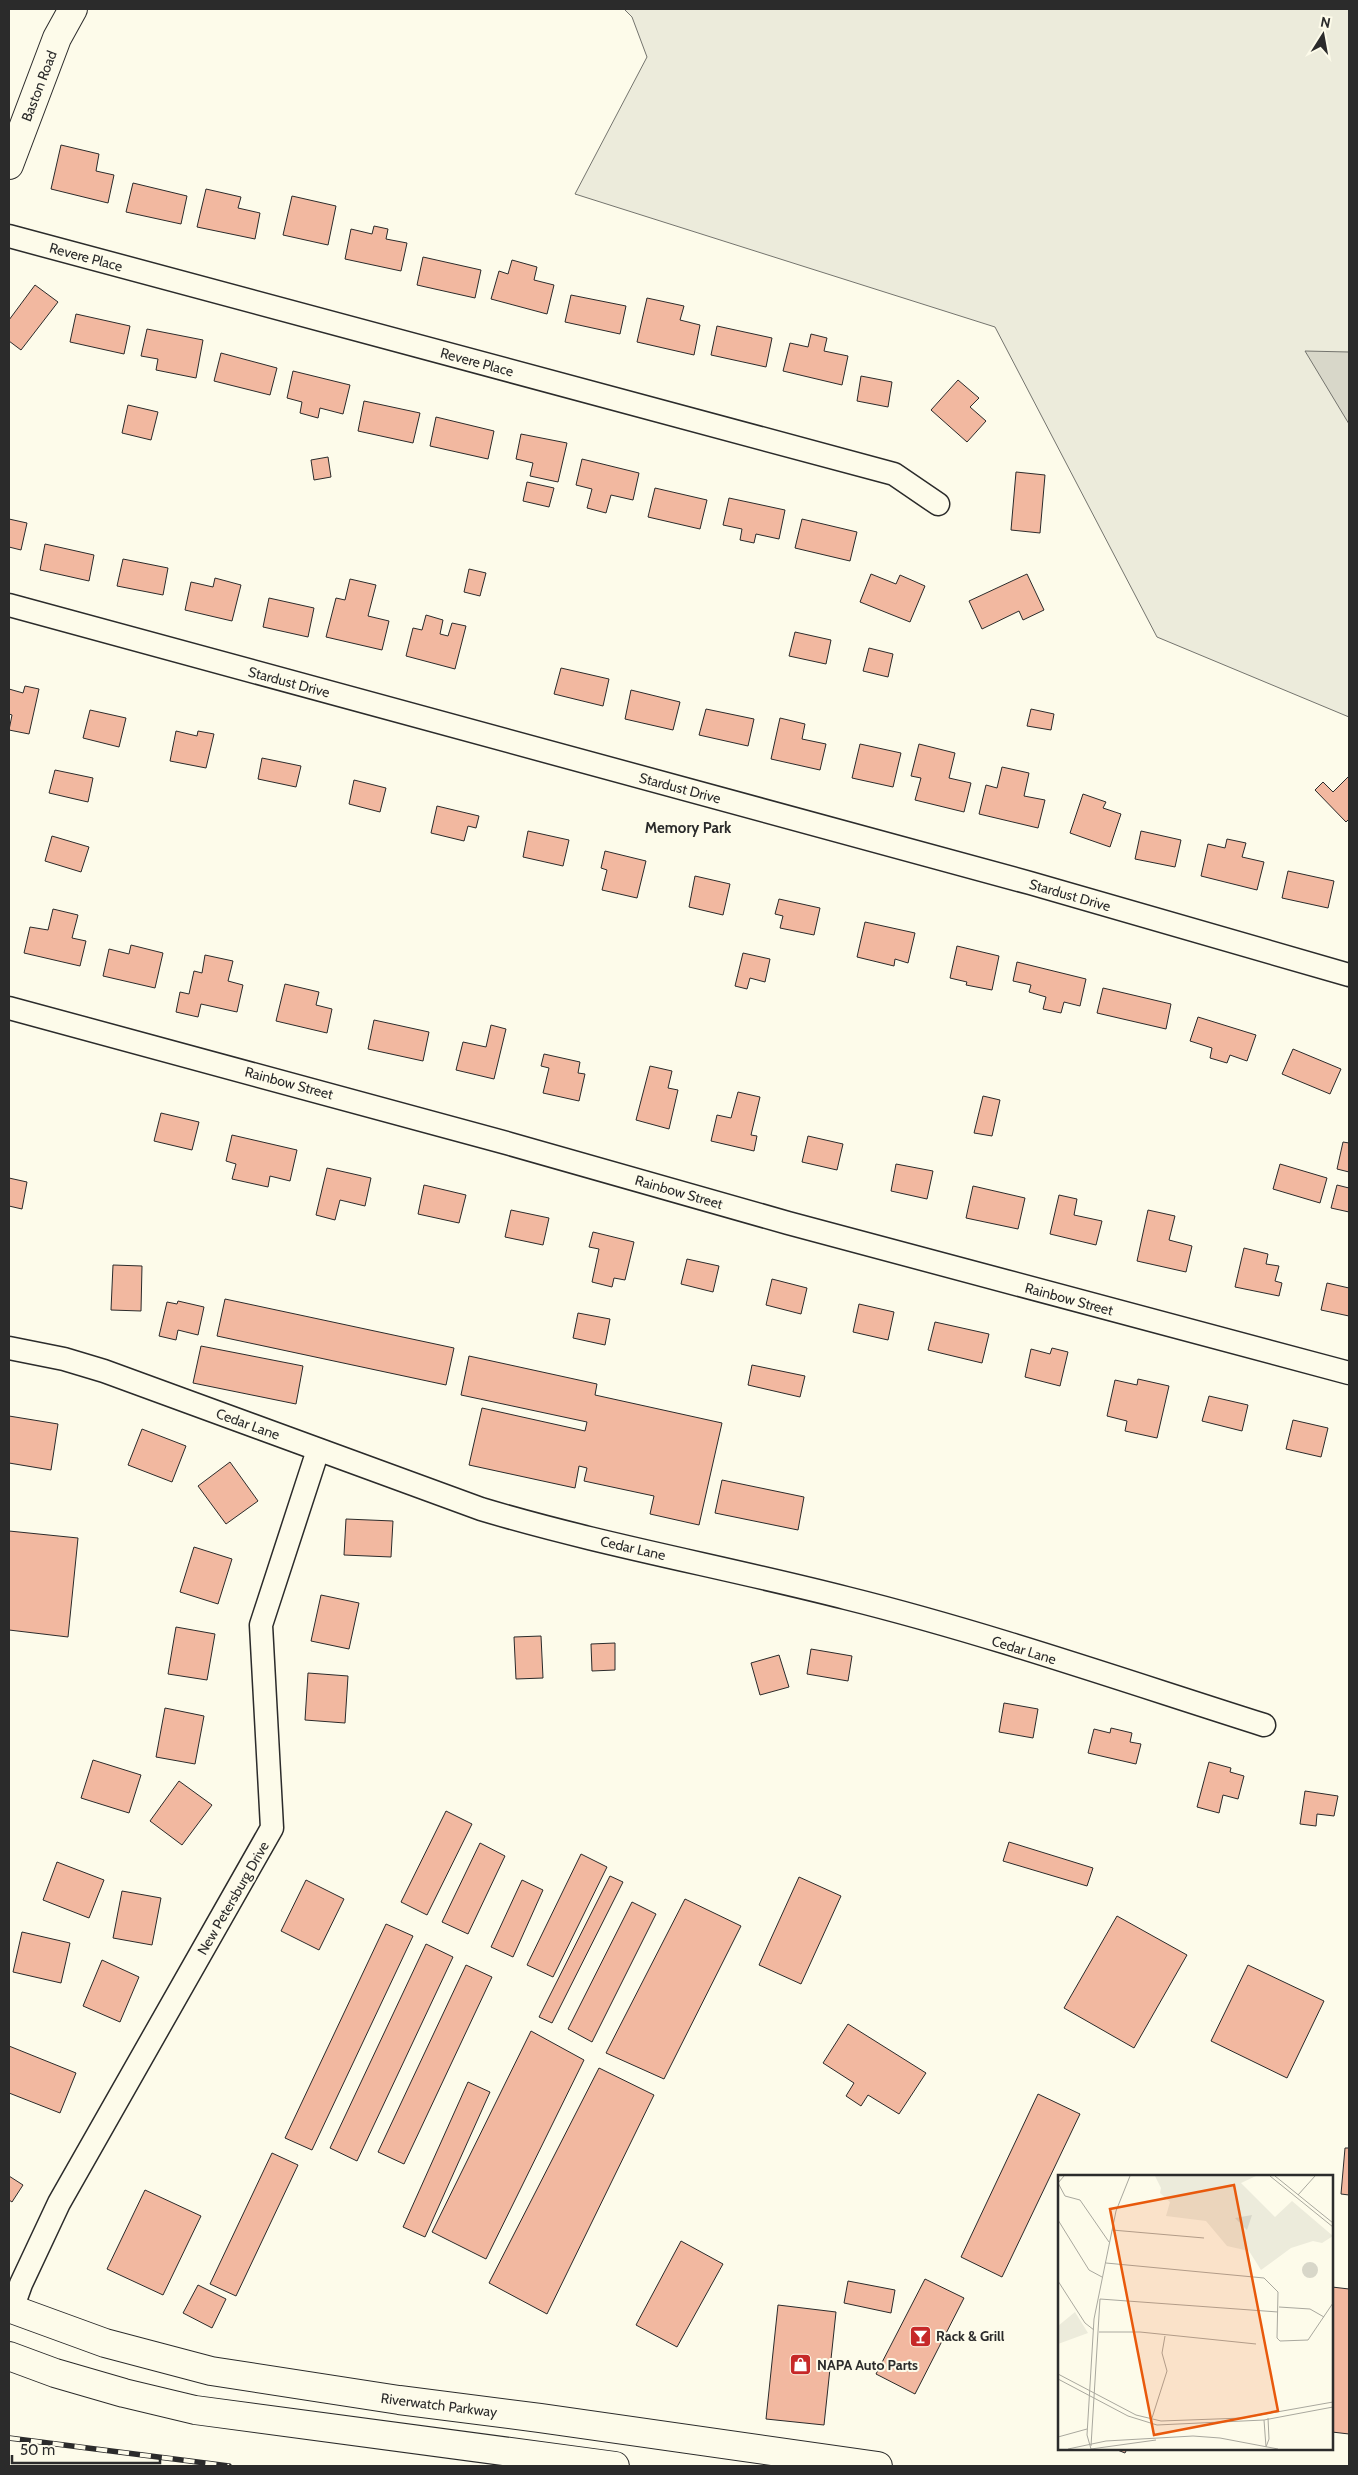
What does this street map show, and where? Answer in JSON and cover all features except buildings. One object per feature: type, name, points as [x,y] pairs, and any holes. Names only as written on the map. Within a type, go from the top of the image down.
[{"type":"main road","name":"Baston Road","points":[[9,165],[57,38],[74,9]]},
{"type":"main road","name":"Riverwatch Parkway","points":[[10,2309],[105,2343],[211,2371],[399,2400],[878,2466]]},
{"type":"main road","points":[[9,2356],[90,2383],[195,2410],[615,2466]]},
{"type":"street","name":"Revere Place","points":[[9,236],[894,474],[938,504]]},
{"type":"street","name":"Stardust Drive","points":[[9,606],[1030,883],[1349,975]]},
{"type":"street","name":"Rainbow Street","points":[[9,1008],[500,1141],[797,1226],[1349,1374]]},
{"type":"street","name":"Cedar Lane","points":[[9,1348],[64,1359],[104,1371],[463,1503],[526,1523],[923,1618],[1264,1725]]},
{"type":"street","name":"New Petersburg Drive","points":[[10,2309],[59,2202],[272,1828],[261,1626],[318,1450]]},
{"type":"shaded area","points":[[624,9],[1349,9],[1349,717],[1157,637],[995,327],[575,194],[647,57],[632,17]]},
{"type":"shaded area","points":[[1305,351],[1349,352],[1349,424]]},
{"type":"railway","points":[[9,2438],[229,2466]]},
{"type":"place","name":"Rack & Grill","points":[[920,2336]]},
{"type":"place","name":"NAPA Auto Parts","points":[[801,2365]]},
{"type":"district","name":"Memory Park","points":[[688,828]]}]
